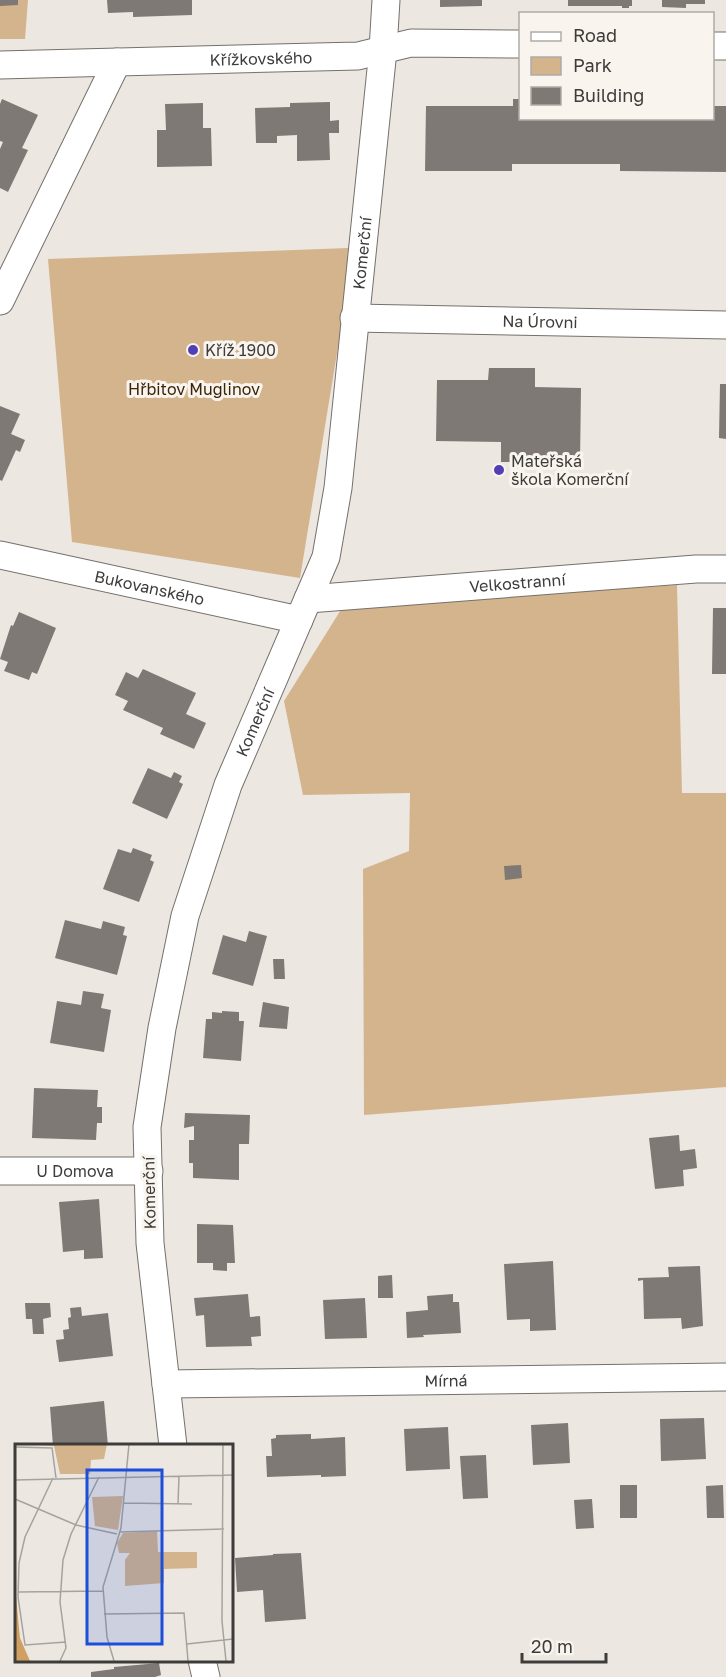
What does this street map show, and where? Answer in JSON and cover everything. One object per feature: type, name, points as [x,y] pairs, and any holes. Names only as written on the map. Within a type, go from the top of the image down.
[{"type":"street","name":"Komerční","points":[[173,1444],[150,1243],[147,1127],[162,1028],[185,916],[228,785],[326,557],[338,489],[387,0]]},
{"type":"street","name":"Křížkovského","points":[[0,65],[358,56],[411,43],[519,44]]},
{"type":"street","points":[[0,301],[117,62]]},
{"type":"street","name":"Na Úrovni","points":[[354,318],[726,325]]},
{"type":"street","name":"Bukovanského","points":[[0,555],[303,610]]},
{"type":"street","name":"Velkostranní","points":[[303,610],[696,569],[726,569]]},
{"type":"street","name":"U Domova","points":[[0,1171],[149,1171]]},
{"type":"street","name":"Mírná","points":[[166,1384],[726,1377]]},
{"type":"street","points":[[202,1662],[206,1677]]},
{"type":"green space","points":[[0,0],[28,0],[25,39],[0,39]]},
{"type":"green space","name":"Hřbitov Muglinov","points":[[348,248],[341,329],[300,578],[72,542],[48,259]]},
{"type":"green space","points":[[677,585],[682,793],[726,793],[726,1087],[364,1115],[363,869],[409,851],[410,793],[303,795],[284,701],[342,608]]},
{"type":"building","points":[[0,0],[18,0],[18,5],[0,6]]},
{"type":"building","points":[[107,0],[192,0],[192,15],[133,17],[133,12],[108,13]]},
{"type":"building","points":[[440,0],[482,0],[482,6],[440,7]]},
{"type":"building","points":[[568,0],[632,0],[632,6],[622,8],[622,6],[568,6]]},
{"type":"building","points":[[662,0],[705,0],[705,4],[686,4],[686,8],[662,7]]},
{"type":"building","points":[[2,99],[38,115],[22,148],[28,150],[8,192],[0,188],[0,149],[3,142],[0,141]]},
{"type":"building","points":[[513,99],[519,99],[519,120],[714,120],[714,106],[726,106],[726,172],[620,171],[620,164],[512,164],[512,171],[425,171],[426,106],[513,106]]},
{"type":"building","points":[[330,102],[330,121],[339,120],[339,133],[329,133],[330,160],[297,161],[297,135],[277,136],[277,143],[256,143],[255,108],[290,107],[290,103]]},
{"type":"building","points":[[203,103],[203,128],[211,128],[212,166],[157,167],[157,130],[166,130],[165,104]]},
{"type":"building","points":[[489,368],[535,368],[535,387],[581,388],[580,463],[501,462],[501,442],[436,441],[437,380],[488,380]]},
{"type":"building","points":[[720,384],[726,384],[726,439],[719,438]]},
{"type":"building","points":[[0,406],[20,414],[11,434],[25,440],[20,452],[16,450],[2,481],[0,480]]},
{"type":"building","points":[[713,608],[726,608],[726,674],[712,674]]},
{"type":"building","points":[[19,612],[56,628],[37,674],[32,672],[29,680],[4,671],[8,662],[0,659],[11,625],[13,626]]},
{"type":"building","points":[[143,669],[196,693],[186,714],[206,723],[194,749],[160,734],[163,728],[123,710],[128,701],[115,695],[126,672],[138,678]]},
{"type":"building","points":[[148,768],[171,778],[174,772],[182,776],[179,782],[183,784],[167,819],[132,803]]},
{"type":"building","points":[[133,848],[152,855],[150,860],[154,862],[139,902],[103,889],[118,849],[131,853]]},
{"type":"building","points":[[521,865],[522,878],[505,880],[504,866]]},
{"type":"building","points":[[65,920],[101,929],[103,921],[125,927],[123,935],[127,936],[117,975],[55,958]]},
{"type":"building","points":[[249,931],[267,936],[253,986],[212,974],[223,935],[246,942]]},
{"type":"building","points":[[273,959],[284,959],[285,979],[274,979]]},
{"type":"building","points":[[83,991],[104,994],[101,1008],[111,1010],[104,1052],[50,1043],[57,1001],[81,1005]]},
{"type":"building","points":[[263,1002],[289,1007],[287,1029],[259,1027]]},
{"type":"building","points":[[222,1011],[239,1012],[239,1021],[244,1021],[241,1061],[203,1058],[206,1019],[212,1019],[212,1012],[222,1013]]},
{"type":"building","points":[[34,1088],[98,1090],[97,1107],[102,1107],[102,1123],[97,1123],[96,1140],[32,1138]]},
{"type":"building","points":[[185,1113],[250,1115],[249,1144],[239,1144],[239,1180],[193,1178],[193,1163],[189,1163],[189,1140],[194,1140],[194,1126],[184,1128]]},
{"type":"building","points":[[679,1135],[680,1151],[695,1149],[697,1168],[683,1170],[684,1186],[655,1189],[649,1138]]},
{"type":"building","points":[[99,1199],[103,1258],[84,1259],[84,1250],[63,1252],[59,1202]]},
{"type":"building","points":[[197,1224],[233,1225],[235,1263],[227,1263],[227,1271],[213,1270],[213,1263],[197,1263]]},
{"type":"building","points":[[553,1261],[556,1330],[530,1331],[530,1319],[507,1320],[504,1264]]},
{"type":"building","points":[[700,1266],[703,1326],[682,1329],[681,1318],[644,1319],[643,1280],[638,1281],[638,1278],[669,1277],[668,1267]]},
{"type":"building","points":[[392,1275],[393,1298],[378,1298],[378,1276]]},
{"type":"building","points":[[248,1294],[250,1317],[260,1316],[261,1336],[251,1337],[252,1346],[206,1347],[204,1315],[196,1316],[194,1298]]},
{"type":"building","points":[[453,1294],[453,1302],[459,1302],[461,1333],[407,1338],[406,1312],[428,1310],[427,1296]]},
{"type":"building","points":[[365,1298],[367,1338],[325,1339],[323,1300]]},
{"type":"building","points":[[25,1303],[50,1303],[51,1317],[43,1319],[44,1334],[33,1334],[32,1319],[26,1319]]},
{"type":"building","points":[[81,1307],[82,1316],[108,1313],[113,1356],[59,1362],[56,1340],[64,1339],[63,1330],[69,1329],[70,1308]]},
{"type":"building","points":[[104,1401],[108,1444],[53,1444],[50,1407]]},
{"type":"building","points":[[704,1418],[706,1459],[661,1461],[660,1419]]},
{"type":"building","points":[[568,1423],[570,1463],[533,1465],[531,1425]]},
{"type":"building","points":[[448,1427],[450,1469],[406,1471],[404,1429]]},
{"type":"building","points":[[311,1434],[311,1439],[345,1437],[346,1476],[267,1477],[266,1456],[272,1456],[271,1439],[276,1438],[276,1435]]},
{"type":"building","points":[[486,1455],[488,1498],[463,1499],[460,1456]]},
{"type":"building","points":[[620,1485],[637,1485],[637,1518],[620,1518]]},
{"type":"building","points":[[723,1485],[724,1518],[707,1518],[706,1486]]},
{"type":"building","points":[[592,1499],[594,1528],[576,1529],[574,1500]]},
{"type":"building","points":[[301,1553],[306,1619],[265,1622],[263,1590],[237,1592],[235,1558]]},
{"type":"building","points":[[159,1663],[161,1675],[155,1677],[91,1677],[91,1672],[114,1669],[114,1667]]},
{"type":"place","name":"Kříž 1900","points":[[193,350]]},
{"type":"place","name":"Mateřská škola Komerční","points":[[499,470]]}]
